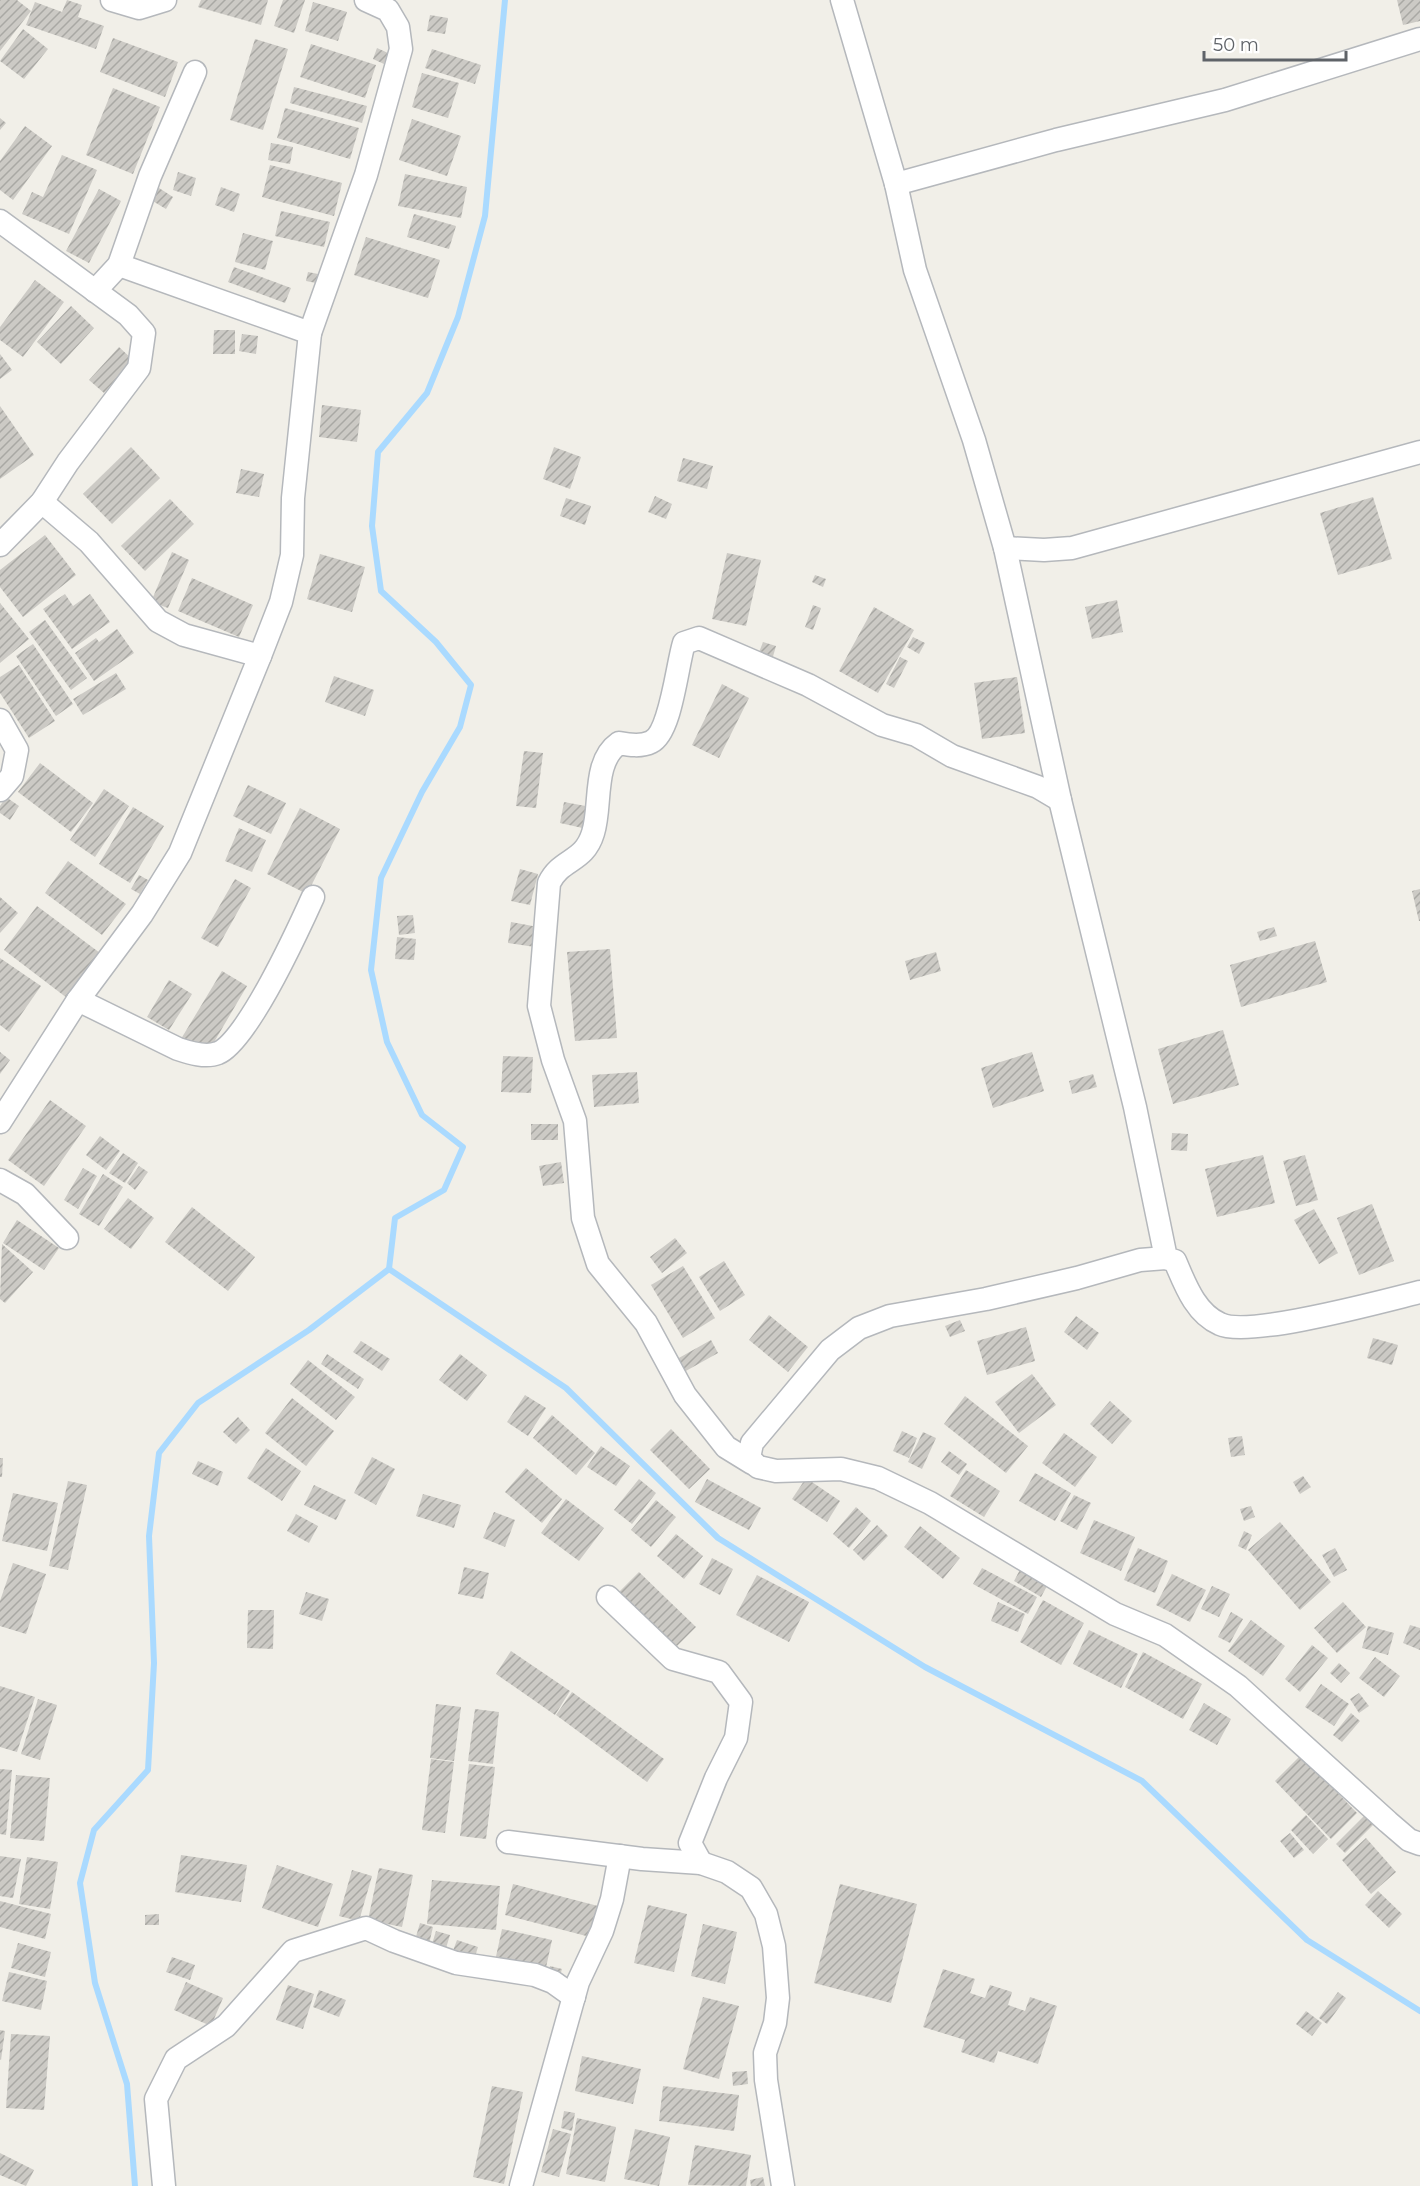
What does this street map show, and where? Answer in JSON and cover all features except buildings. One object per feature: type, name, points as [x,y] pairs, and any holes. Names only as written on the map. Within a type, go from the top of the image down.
[{"type":"street","points":[[112,0],[140,8],[165,0]]},
{"type":"street","points":[[0,1122],[78,1000],[142,915],[180,853],[281,602],[292,555],[293,498],[310,333],[366,175],[401,49],[398,27],[388,10],[366,0]]},
{"type":"street","points":[[842,0],[896,183],[915,270],[974,440],[1005,548],[1059,800],[1078,867],[1135,1107],[1166,1258]]},
{"type":"street","points":[[896,183],[1056,140],[1224,100],[1420,39]]},
{"type":"street","points":[[94,291],[119,265],[150,176],[195,72]]},
{"type":"street","points":[[0,220],[128,315],[144,333],[138,368],[68,462],[42,502],[0,544]]},
{"type":"street","points":[[119,265],[310,333]]},
{"type":"street","points":[[1005,548],[1044,550],[1072,548],[1420,452]]},
{"type":"street","points":[[42,502],[89,542],[158,621],[184,635],[260,656]]},
{"type":"street","points":[[1059,800],[1038,787],[952,756],[916,735],[882,725],[808,685],[699,638],[684,643],[661,733],[649,743],[637,746],[619,743],[611,749],[603,761],[598,810],[592,835],[583,853],[555,870],[549,883],[539,1006],[553,1060],[575,1120],[583,1218],[598,1264],[646,1323],[685,1395],[726,1447],[752,1463],[776,1471],[841,1469],[878,1478],[930,1503],[1115,1614],[1165,1635],[1238,1686],[1388,1822],[1409,1840],[1420,1844]]},
{"type":"street","points":[[0,720],[17,750],[12,776],[0,790]]},
{"type":"street","points":[[78,1000],[178,1049],[194,1054],[218,1053],[233,1041],[267,991],[313,897]]},
{"type":"street","points":[[0,1180],[25,1194],[67,1238]]},
{"type":"street","points":[[752,1463],[749,1458],[752,1443],[831,1350],[859,1328],[890,1316],[986,1299],[1077,1278],[1140,1260],[1166,1258],[1175,1262],[1191,1296],[1208,1317],[1232,1328],[1261,1327],[1420,1293]]},
{"type":"street","points":[[608,1597],[673,1659],[719,1672],[741,1702],[736,1738],[716,1778],[690,1843],[701,1863]]},
{"type":"street","points":[[508,1842],[620,1856],[701,1863],[727,1872],[751,1888],[766,1914],[774,1946],[778,1998],[775,2023],[765,2053],[770,2112],[783,2186]]},
{"type":"street","points":[[521,2186],[574,1997],[612,1899],[620,1856]]},
{"type":"street","points":[[164,2186],[156,2098],[176,2059],[226,2026],[293,1951],[366,1928],[394,1941],[456,1963],[535,1975],[553,1982],[574,1997]]},
{"type":"waterway","points":[[135,2186],[127,2084],[95,1983],[80,1883],[94,1830],[148,1770],[154,1663],[149,1536],[159,1453],[198,1403],[309,1330],[389,1269],[395,1218],[444,1190],[463,1147],[422,1115],[387,1042],[371,970],[381,878],[422,792],[460,727],[471,685],[436,642],[381,591],[372,526],[378,452],[427,393],[458,317],[485,216],[505,0]]},
{"type":"waterway","points":[[389,1269],[566,1388],[718,1538],[925,1667],[1142,1781],[1307,1940],[1420,2011]]}]
